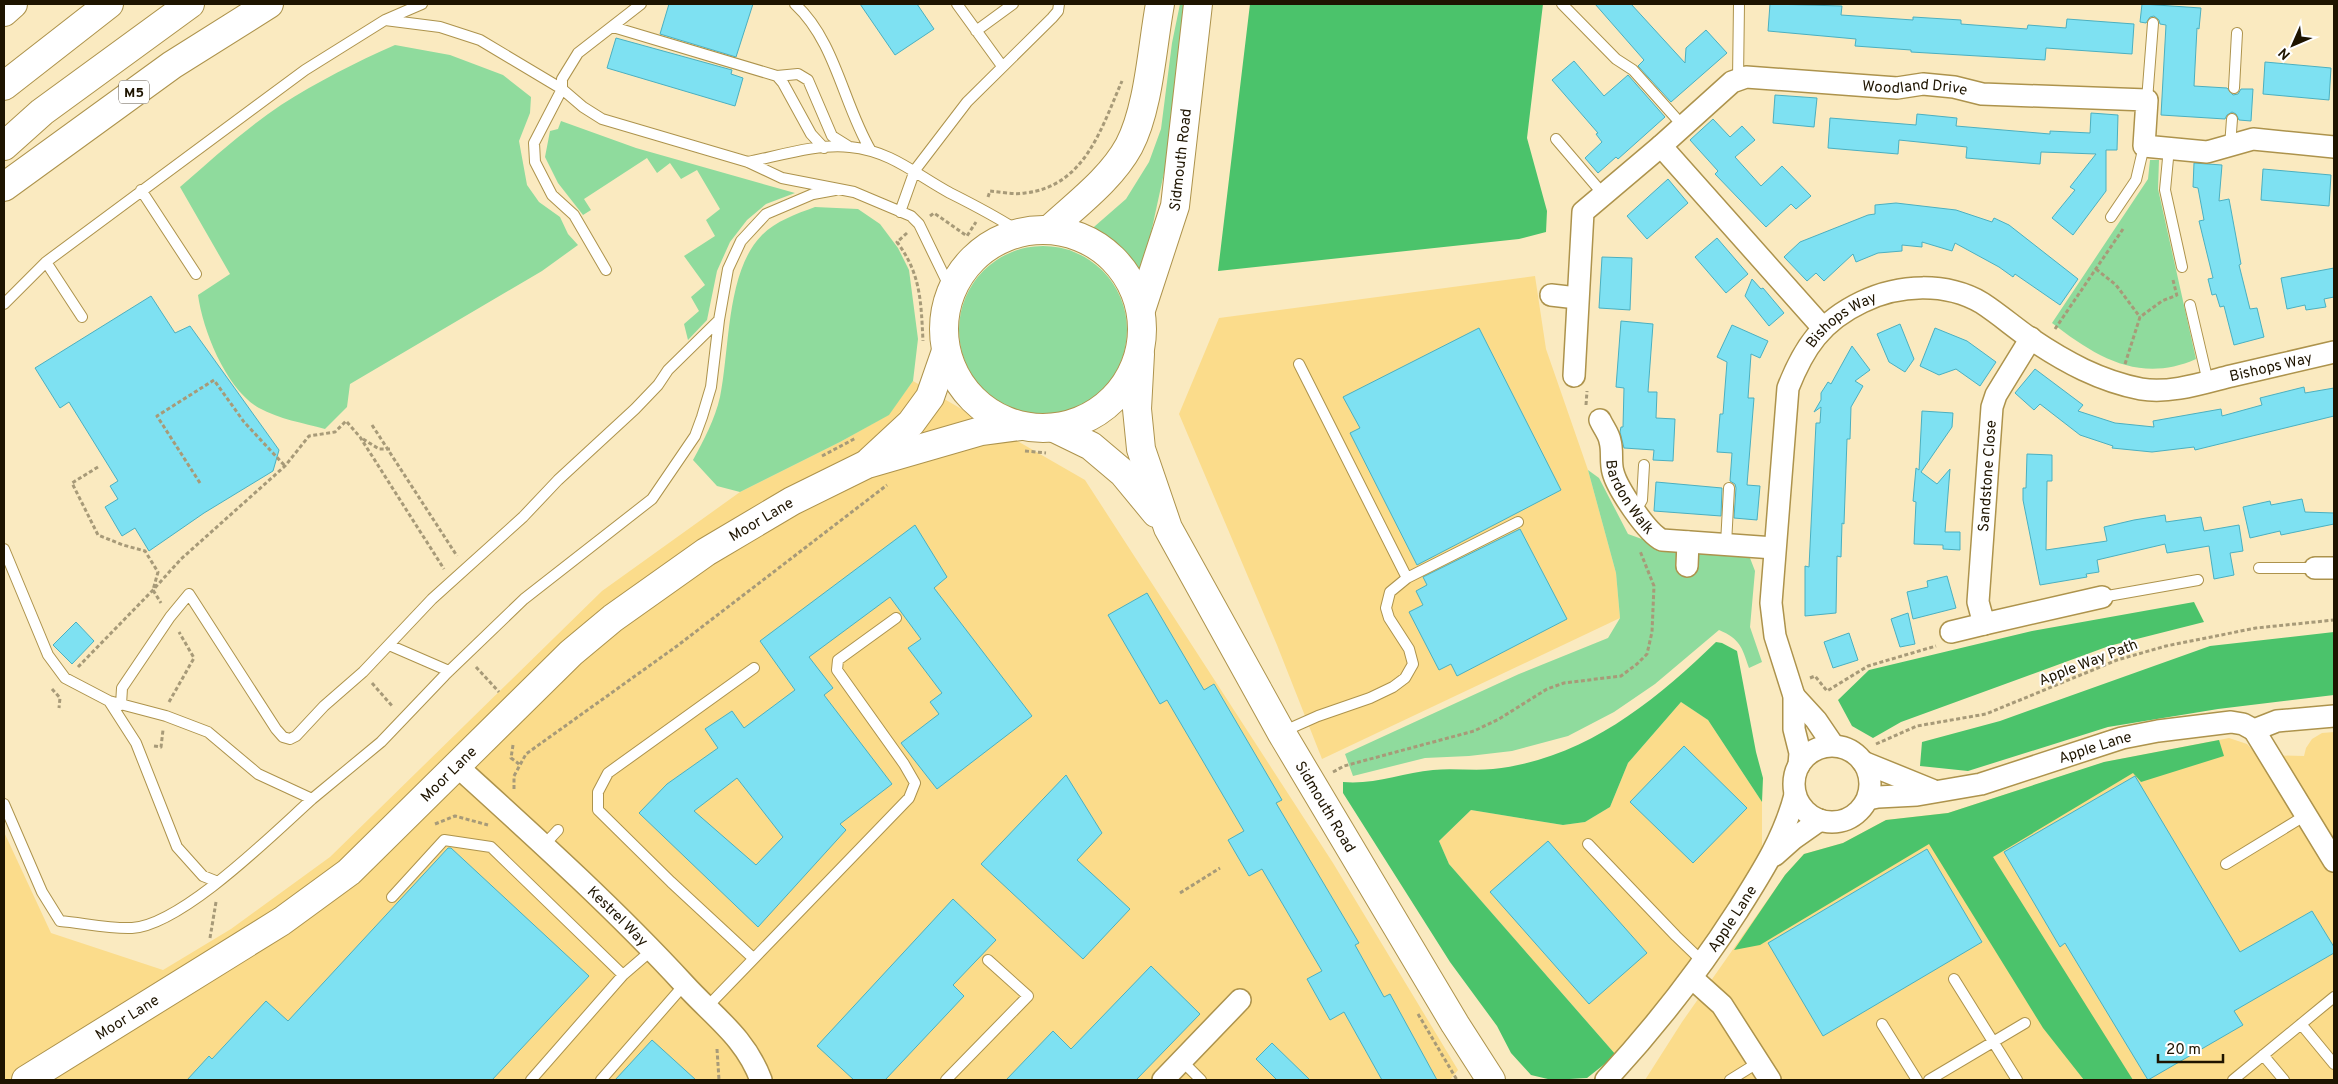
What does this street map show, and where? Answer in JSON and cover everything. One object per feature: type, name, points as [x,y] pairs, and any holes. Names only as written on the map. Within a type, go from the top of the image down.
[{"type":"main road","points":[[4,12],[14,4]]},
{"type":"main road","points":[[4,86],[109,4]]},
{"type":"main road","name":"M5","points":[[4,146],[42,112],[190,4]]},
{"type":"main road","name":"M5","points":[[4,187],[172,65],[269,4]]},
{"type":"main road","points":[[1050,229],[1106,176],[1129,146],[1143,107],[1160,4]]},
{"type":"main road","name":"Sidmouth Road","points":[[1141,310],[1175,206],[1198,4]]},
{"type":"main road","points":[[1050,229],[1082,237],[1109,254],[1130,280],[1141,310],[1143,332],[1140,354],[1128,382],[1108,405],[1052,441],[1020,439],[972,399],[934,347],[951,290],[962,270],[978,253],[998,240],[1020,232],[1050,229]]},
{"type":"main road","name":"Moor Lane","points":[[867,464],[910,423],[930,397],[934,347]]},
{"type":"main road","name":"Sidmouth Road","points":[[1140,354],[1137,409],[1141,449],[1168,528],[1281,732],[1455,1024],[1491,1080]]},
{"type":"main road","name":"Moor Lane","points":[[26,1080],[282,921],[348,872],[571,653],[613,618],[706,552],[792,501],[867,464],[981,431],[1020,439]]},
{"type":"main road","name":"Sidmouth Road","points":[[1052,441],[1091,446],[1123,473],[1168,528]]},
{"type":"street","name":"Woodland Drive","points":[[1738,79],[1746,77],[1897,88],[1924,84],[1954,87],[1982,94],[2147,100]]},
{"type":"street","points":[[1574,376],[1582,219],[1588,207],[1738,79]]},
{"type":"street","points":[[2147,100],[2144,146],[2207,152],[2253,139],[2334,147]]},
{"type":"street","points":[[1661,146],[1823,328]]},
{"type":"street","name":"Bishops Way","points":[[1799,765],[1800,753],[1794,729],[1793,691],[1776,636],[1771,604],[1774,548],[1788,388],[1808,346],[1823,328],[1850,308],[1874,296],[1901,289],[1923,287],[1950,290],[1981,303],[2037,343],[2090,374],[2119,384],[2144,389],[2164,389],[2208,382],[2334,352]]},
{"type":"street","points":[[1551,295],[1577,298]]},
{"type":"street","name":"Sandstone Close","points":[[1984,624],[1978,602],[1992,407],[1996,395],[2037,343]]},
{"type":"street","name":"Bardon Walk","points":[[1593,414],[1610,440],[1613,472],[1635,512],[1654,536],[1662,540],[1774,548]]},
{"type":"street","points":[[1687,566],[1688,542]]},
{"type":"street","points":[[1947,638],[1984,624],[2102,597]]},
{"type":"street","name":"Bishops Way","points":[[1793,691],[1816,720],[1833,746]]},
{"type":"street","points":[[2334,716],[2277,721],[2254,730],[2334,861]]},
{"type":"street","name":"Apple Lane","points":[[1868,800],[1981,784],[2115,740],[2150,732],[2231,722],[2243,724],[2254,730]]},
{"type":"street","points":[[1833,746],[1848,749],[1861,759],[1870,778],[1868,800],[1859,812],[1849,819],[1837,822],[1820,820],[1803,810],[1795,795],[1793,786],[1795,773],[1810,752],[1822,747],[1833,746]]},
{"type":"street","name":"Apple Lane","points":[[1861,759],[1905,780],[1939,791]]},
{"type":"street","name":"Kestrel Way","points":[[457,766],[551,838],[684,985],[742,1042],[761,1080]]},
{"type":"street","name":"Apple Lane","points":[[1606,1080],[1640,1044],[1698,970],[1771,858],[1795,795]]},
{"type":"street","name":"Apple Lane","points":[[1771,858],[1793,839],[1820,820]]},
{"type":"street","points":[[1698,970],[1770,1080]]},
{"type":"street","points":[[1163,1080],[1240,1000]]},
{"type":"lane","points":[[4,304],[46,262],[305,70],[385,20],[422,4]]},
{"type":"lane","points":[[606,270],[574,215],[552,195],[535,162],[534,143],[562,89],[562,79],[578,53],[641,4]]},
{"type":"lane","points":[[795,4],[810,18],[820,36],[845,90],[860,132],[871,151]]},
{"type":"lane","points":[[957,4],[1002,66]]},
{"type":"lane","points":[[976,31],[1013,4]]},
{"type":"lane","points":[[900,212],[915,170],[967,102],[1052,18],[1058,11],[1059,4]]},
{"type":"lane","points":[[1562,4],[1616,59],[1633,70],[1682,126]]},
{"type":"lane","points":[[1738,79],[1739,4]]},
{"type":"lane","points":[[385,20],[440,27],[480,40],[562,89],[582,107],[602,119],[748,162],[782,178],[835,190],[854,192],[911,216],[919,224],[951,290]]},
{"type":"lane","points":[[2147,100],[2153,24]]},
{"type":"lane","points":[[613,26],[777,76],[798,74],[808,80],[832,136],[848,146]]},
{"type":"lane","points":[[2234,88],[2237,33]]},
{"type":"lane","points":[[777,76],[783,83],[811,134],[824,148]]},
{"type":"lane","points":[[2230,146],[2232,119]]},
{"type":"lane","points":[[1556,139],[1603,194]]},
{"type":"lane","points":[[748,162],[824,148],[848,146],[871,151],[892,158],[915,170],[948,192],[984,209],[1020,232]]},
{"type":"lane","points":[[2111,217],[2136,180],[2144,146]]},
{"type":"lane","points":[[2169,148],[2165,190],[2182,267]]},
{"type":"lane","points":[[141,190],[196,274]]},
{"type":"lane","points":[[4,804],[42,892],[60,920],[132,928],[164,920],[218,882],[312,799],[381,742],[464,656],[524,599],[652,499],[695,436],[711,387],[719,320],[728,269],[741,240],[766,214],[813,194],[835,190]]},
{"type":"lane","points":[[46,262],[82,316]]},
{"type":"lane","points":[[2190,305],[2208,382]]},
{"type":"lane","points":[[121,706],[122,688],[170,617],[189,594],[283,737],[290,738],[296,736],[324,706],[363,672],[465,569],[523,517],[558,480],[635,409],[658,385],[668,370],[719,320]]},
{"type":"lane","points":[[1299,364],[1406,578]]},
{"type":"lane","points":[[1635,512],[1642,500],[1644,465]]},
{"type":"lane","points":[[1726,544],[1729,488]]},
{"type":"lane","points":[[1281,732],[1393,688],[1405,678],[1412,664],[1409,649],[1389,618],[1386,608],[1390,592],[1406,578],[1518,522]]},
{"type":"lane","points":[[4,549],[48,655],[65,678],[121,706],[166,716],[208,732],[258,774],[312,799]]},
{"type":"lane","points":[[2259,568],[2325,568]]},
{"type":"lane","points":[[2102,597],[2198,580]]},
{"type":"lane","points":[[707,1007],[909,798],[915,783],[904,764],[837,670],[838,660],[896,618]]},
{"type":"lane","points":[[389,645],[449,671]]},
{"type":"lane","points":[[753,958],[671,882],[598,810],[598,792],[608,773],[754,668]]},
{"type":"lane","points":[[109,701],[136,743],[177,847],[203,876],[218,882]]},
{"type":"lane","points":[[2226,864],[2306,814]]},
{"type":"lane","points":[[392,897],[444,840],[491,846],[623,975]]},
{"type":"lane","points":[[1588,844],[1676,936],[1698,970]]},
{"type":"lane","points":[[531,1080],[623,975],[652,950]]},
{"type":"lane","points":[[946,1080],[1028,996],[988,960]]},
{"type":"lane","points":[[1954,979],[2017,1080]]},
{"type":"lane","points":[[600,1080],[684,985]]},
{"type":"lane","points":[[2233,1080],[2334,997]]},
{"type":"lane","points":[[1882,1024],[1917,1080]]},
{"type":"lane","points":[[1929,1080],[2025,1024]]},
{"type":"lane","points":[[2301,1024],[2334,1064]]},
{"type":"lane","points":[[2264,1055],[2284,1080]]},
{"type":"lane","points":[[1182,1061],[1201,1080]]},
{"type":"lane","points":[[1730,1080],[1759,1062]]},
{"type":"path","points":[[934,347],[910,259],[896,242],[934,213],[967,236],[984,209],[990,191],[1024,194],[1048,188],[1070,175],[1093,148],[1124,77]]},
{"type":"path","points":[[2037,343],[2096,269],[2127,223]]},
{"type":"path","points":[[2096,269],[2116,285],[2140,317]]},
{"type":"path","points":[[2119,384],[2140,317],[2162,301],[2176,295]]},
{"type":"path","points":[[1574,376],[1587,378],[1593,414]]},
{"type":"path","points":[[200,483],[157,416],[214,380],[244,422],[284,466]]},
{"type":"path","points":[[59,708],[60,698],[52,690],[93,654],[181,559],[284,466],[309,436],[336,432],[346,421],[360,437],[452,582]]},
{"type":"path","points":[[372,424],[390,449],[465,569]]},
{"type":"path","points":[[814,461],[864,434]]},
{"type":"path","points":[[360,437],[379,449],[390,449]]},
{"type":"path","points":[[1020,439],[1052,441]]},
{"type":"path","points":[[98,467],[72,483],[98,534],[123,545],[145,551],[158,572],[153,590],[194,658],[170,701],[161,747],[136,743]]},
{"type":"path","points":[[514,794],[514,776],[526,754],[677,646],[891,482]]},
{"type":"path","points":[[1330,774],[1344,766],[1474,731],[1499,720],[1547,689],[1564,683],[1621,676],[1637,664],[1647,654],[1652,632],[1654,586],[1637,543]]},
{"type":"path","name":"Apple Way Path","points":[[1861,759],[1872,746],[1908,729],[1986,714],[2117,660],[2158,648],[2256,628],[2334,620]]},
{"type":"path","points":[[1793,691],[1815,676],[1827,691],[1868,666],[1947,638]]},
{"type":"path","points":[[464,656],[503,696]]},
{"type":"path","points":[[363,672],[403,719]]},
{"type":"path","points":[[1180,893],[1220,868]]},
{"type":"path","points":[[210,941],[218,882]]},
{"type":"shaded area","points":[[1535,276],[1546,349],[1588,470],[1616,573],[1620,618],[1322,759],[1277,645],[1179,414],[1219,318]]},
{"type":"shaded area","points":[[913,381],[1085,480],[1333,863],[1458,1070],[1450,1080],[4,1080],[4,832],[51,933],[163,970],[231,929],[330,857],[602,591],[740,492],[840,442],[888,415]]},
{"type":"shaded area","points":[[1681,702],[1708,720],[1762,802],[1762,860],[1694,965],[1616,1055],[1449,864],[1439,841],[1471,810],[1563,825],[1585,822],[1610,807],[1628,763]]},
{"type":"shaded area","points":[[2334,732],[2334,1080],[1645,1080],[1682,1022],[1785,875],[1804,854],[1843,843],[1886,820],[1948,813],[2105,762],[2229,738],[2247,744],[2257,755],[2304,756],[2306,748],[2312,739],[2322,733]]},
{"type":"green space","points":[[1180,4],[1186,4],[1177,113],[1146,256],[1139,278],[1118,250],[1104,240],[1087,233],[1126,199],[1149,162],[1161,129],[1172,43]]},
{"type":"green space","points":[[1250,4],[1543,4],[1527,138],[1547,211],[1546,232],[1519,239],[1218,271]]},
{"type":"green space","points":[[395,45],[450,55],[503,75],[531,97],[530,113],[519,141],[527,185],[539,202],[560,217],[568,234],[578,245],[542,271],[350,384],[347,407],[325,429],[283,418],[259,408],[236,387],[218,358],[205,325],[198,295],[230,274],[180,187],[242,134],[281,105],[337,73]]},
{"type":"green space","points":[[561,121],[636,148],[795,193],[766,204],[747,220],[730,242],[717,271],[707,320],[688,340],[684,324],[699,311],[691,297],[705,285],[684,256],[715,236],[706,220],[720,209],[697,170],[681,179],[670,163],[657,173],[647,158],[584,199],[591,210],[583,215],[558,183],[545,157],[550,131],[558,129]]},
{"type":"green space","points":[[2150,160],[2159,160],[2158,189],[2196,359],[2176,366],[2156,369],[2137,368],[2102,356],[2052,323],[2148,179]]},
{"type":"green space","points":[[815,207],[858,209],[880,224],[898,248],[909,270],[918,339],[913,381],[889,415],[840,442],[740,492],[717,486],[693,460],[718,405],[731,312],[742,269],[750,250],[762,235],[787,218]]},
{"type":"green space","points":[[1043,246],[1067,250],[1082,256],[1096,265],[1108,277],[1117,291],[1123,306],[1127,330],[1123,354],[1117,369],[1108,383],[1096,395],[1082,404],[1067,410],[1043,414],[1019,410],[1004,404],[990,395],[978,383],[969,369],[963,354],[959,330],[963,306],[969,291],[978,277],[990,265],[1004,256],[1019,250]]},
{"type":"green space","points":[[1588,470],[1599,478],[1628,534],[1664,547],[1750,558],[1755,571],[1750,627],[1762,662],[1749,668],[1736,640],[1719,630],[1655,684],[1614,712],[1568,736],[1512,751],[1469,756],[1425,758],[1353,776],[1345,754],[1519,674],[1608,638],[1620,618],[1616,573]]},
{"type":"green space","points":[[2194,602],[2204,622],[2109,646],[1901,722],[1873,738],[1852,726],[1838,700],[1869,670],[2032,631]]},
{"type":"green space","points":[[2334,632],[2334,695],[2218,709],[2108,727],[1968,771],[1920,766],[1922,742],[2000,721],[2210,646]]},
{"type":"green space","points":[[1716,642],[1737,651],[1756,752],[1763,778],[1762,802],[1708,720],[1681,702],[1628,763],[1610,807],[1585,822],[1563,825],[1471,810],[1439,841],[1449,864],[1616,1055],[1587,1078],[1552,1080],[1531,1075],[1511,1053],[1497,1026],[1450,962],[1343,793],[1343,782],[1366,782],[1433,770],[1493,769],[1526,763],[1557,754],[1587,741],[1615,725],[1642,706],[1692,665]]},
{"type":"green space","points":[[2219,740],[2224,756],[2141,782],[2133,773],[1993,857],[2133,1080],[2084,1080],[2043,1028],[1929,844],[1760,945],[1734,950],[1785,875],[1804,854],[1843,843],[1886,820],[1948,813],[2104,762]]},
{"type":"building","points":[[669,4],[753,4],[736,57],[660,34]]},
{"type":"building","points":[[860,4],[917,4],[934,29],[895,55]]},
{"type":"building","points":[[1595,4],[1631,4],[1685,63],[1686,48],[1706,30],[1727,53],[1671,102],[1638,66],[1644,60]]},
{"type":"building","points":[[1770,4],[1842,6],[1841,15],[1913,20],[1913,17],[1961,20],[1961,24],[2027,29],[2028,25],[2066,28],[2067,19],[2134,24],[2132,54],[2046,48],[2045,60],[1911,52],[1911,50],[1855,46],[1856,39],[1768,31]]},
{"type":"building","points":[[2142,4],[2201,8],[2199,29],[2197,28],[2194,86],[2227,88],[2233,95],[2238,94],[2241,89],[2253,89],[2251,121],[2239,120],[2236,114],[2232,112],[2225,119],[2161,115],[2166,25],[2160,24],[2159,20],[2154,16],[2150,17],[2146,23],[2140,22]]},
{"type":"building","points":[[616,38],[732,70],[731,74],[743,78],[735,106],[607,68]]},
{"type":"building","points":[[1574,61],[1604,96],[1628,75],[1665,117],[1618,159],[1616,157],[1598,173],[1585,158],[1602,142],[1596,134],[1598,133],[1552,80]]},
{"type":"building","points":[[2265,62],[2331,68],[2329,100],[2263,94]]},
{"type":"building","points":[[1775,95],[1817,98],[1814,127],[1773,123]]},
{"type":"building","points":[[2091,113],[2118,115],[2117,150],[2106,150],[2106,191],[2073,235],[2052,218],[2075,190],[2070,187],[2096,154],[2041,152],[2040,164],[1966,158],[1967,147],[1899,140],[1898,154],[1828,148],[1830,118],[1916,125],[1917,114],[1957,118],[1956,126],[2050,134],[2050,131],[2090,133]]},
{"type":"building","points":[[1713,119],[1730,137],[1742,126],[1755,140],[1735,157],[1761,186],[1782,166],[1811,196],[1796,209],[1791,204],[1766,227],[1715,174],[1718,171],[1690,140]]},
{"type":"building","points":[[2194,163],[2222,165],[2219,201],[2229,199],[2241,264],[2239,265],[2250,309],[2257,308],[2264,337],[2234,345],[2224,306],[2220,307],[2216,294],[2212,295],[2208,279],[2213,278],[2199,221],[2204,220],[2198,188],[2193,187]]},
{"type":"building","points":[[2263,169],[2331,175],[2329,206],[2261,200]]},
{"type":"building","points":[[1668,179],[1688,203],[1647,239],[1627,216]]},
{"type":"building","points":[[1896,203],[1956,210],[1992,222],[1994,218],[2009,225],[2078,279],[2060,305],[2015,274],[2013,277],[1999,267],[1955,243],[1952,251],[1922,242],[1922,247],[1902,245],[1902,251],[1878,253],[1856,262],[1853,254],[1824,281],[1816,273],[1807,281],[1784,257],[1800,242],[1868,215],[1875,214],[1875,205]]},
{"type":"building","points":[[1717,238],[1748,274],[1726,293],[1695,257]]},
{"type":"building","points":[[1602,257],[1632,258],[1630,310],[1599,308]]},
{"type":"building","points":[[2334,268],[2334,297],[2324,299],[2326,307],[2306,310],[2305,305],[2287,309],[2281,278]]},
{"type":"building","points":[[1752,279],[1761,289],[1763,288],[1784,313],[1769,326],[1745,296]]},
{"type":"building","points":[[151,296],[175,333],[190,326],[279,450],[273,471],[204,513],[149,551],[135,528],[122,536],[105,507],[118,499],[110,486],[118,481],[69,402],[60,408],[35,368]]},
{"type":"building","points":[[1621,321],[1653,324],[1648,392],[1657,392],[1656,418],[1675,419],[1673,461],[1653,460],[1654,450],[1624,448],[1620,432],[1621,427],[1623,427],[1624,388],[1616,387]]},
{"type":"building","points":[[1900,324],[1914,359],[1905,372],[1889,362],[1877,334]]},
{"type":"building","points":[[1732,325],[1768,341],[1760,358],[1751,354],[1748,398],[1754,398],[1747,485],[1760,486],[1757,520],[1734,518],[1736,488],[1735,484],[1730,481],[1732,453],[1717,452],[1720,414],[1723,414],[1727,362],[1717,357]]},
{"type":"building","points":[[1479,328],[1561,490],[1417,565],[1350,433],[1360,428],[1343,397]]},
{"type":"building","points":[[1935,328],[1967,341],[1996,362],[1980,386],[1956,369],[1939,375],[1920,366]]},
{"type":"building","points":[[1852,346],[1870,370],[1855,381],[1863,386],[1851,407],[1850,439],[1847,439],[1841,557],[1837,556],[1836,613],[1805,616],[1805,566],[1809,567],[1816,423],[1820,423],[1821,407],[1814,412],[1821,400],[1821,393],[1828,382],[1831,384]]},
{"type":"building","points":[[2035,369],[2083,405],[2078,411],[2115,423],[2154,427],[2153,421],[2221,409],[2222,416],[2262,405],[2260,398],[2304,387],[2305,393],[2334,388],[2334,416],[2195,450],[2194,447],[2152,452],[2112,448],[2113,446],[2080,435],[2040,404],[2034,410],[2015,393]]},
{"type":"building","points":[[1922,411],[1953,413],[1952,427],[1921,472],[1937,484],[1950,469],[1945,532],[1960,532],[1960,550],[1943,549],[1943,545],[1914,544],[1916,502],[1913,501],[1916,468],[1919,470]]},
{"type":"building","points":[[2027,454],[2052,455],[2052,481],[2047,481],[2046,550],[2107,541],[2104,527],[2134,520],[2165,515],[2166,522],[2201,517],[2204,531],[2239,525],[2243,551],[2230,553],[2234,575],[2214,579],[2209,546],[2167,553],[2165,544],[2097,560],[2099,572],[2086,574],[2087,577],[2040,585],[2023,500],[2023,488],[2026,488]]},
{"type":"building","points":[[1656,482],[1722,488],[1721,516],[1654,511]]},
{"type":"building","points":[[2302,499],[2305,512],[2334,513],[2334,524],[2281,535],[2280,531],[2250,538],[2243,507],[2270,501],[2271,505]]},
{"type":"building","points":[[915,525],[947,577],[934,588],[1032,716],[937,789],[901,743],[939,714],[930,702],[942,693],[908,648],[921,639],[890,597],[809,657],[833,688],[824,695],[892,784],[840,824],[846,830],[758,927],[639,813],[667,784],[718,748],[705,729],[732,711],[744,728],[795,690],[760,641]],"holes":[[[737,778],[783,837],[756,865],[694,811]]]},
{"type":"building","points":[[1520,529],[1567,619],[1457,676],[1451,664],[1439,670],[1409,612],[1423,605],[1416,591],[1427,585],[1423,577]]},
{"type":"building","points":[[1947,576],[1956,608],[1913,619],[1907,592],[1928,587],[1927,581]]},
{"type":"building","points":[[1147,593],[1204,690],[1214,684],[1282,800],[1276,803],[1359,943],[1355,945],[1384,997],[1390,994],[1437,1080],[1382,1080],[1344,1012],[1330,1020],[1307,979],[1322,971],[1262,869],[1249,876],[1228,840],[1244,831],[1167,700],[1160,704],[1108,615]]},
{"type":"building","points":[[1908,613],[1915,644],[1900,647],[1891,619]]},
{"type":"building","points":[[76,622],[94,641],[72,664],[53,645]]},
{"type":"building","points":[[1849,633],[1858,660],[1833,668],[1824,642]]},
{"type":"building","points":[[1684,746],[1747,808],[1693,863],[1630,802]]},
{"type":"building","points":[[1066,775],[1102,833],[1077,860],[1130,909],[1083,959],[981,864]]},
{"type":"building","points":[[2135,776],[2240,952],[2312,911],[2334,947],[2334,953],[2234,1011],[2243,1025],[2148,1080],[2065,943],[2060,947],[2004,852]]},
{"type":"building","points":[[1548,841],[1647,953],[1589,1004],[1490,892]]},
{"type":"building","points":[[448,848],[451,848],[589,976],[492,1080],[187,1080],[209,1056],[212,1059],[266,1001],[288,1021]]},
{"type":"building","points":[[1927,849],[1982,942],[1823,1036],[1768,943]]},
{"type":"building","points":[[953,899],[996,940],[953,985],[964,996],[885,1080],[854,1080],[817,1046]]},
{"type":"building","points":[[1151,966],[1200,1014],[1136,1080],[1006,1080],[1053,1031],[1071,1049]]},
{"type":"building","points":[[652,1040],[696,1080],[615,1080]]},
{"type":"building","points":[[1272,1043],[1310,1080],[1277,1080],[1256,1059]]}]
